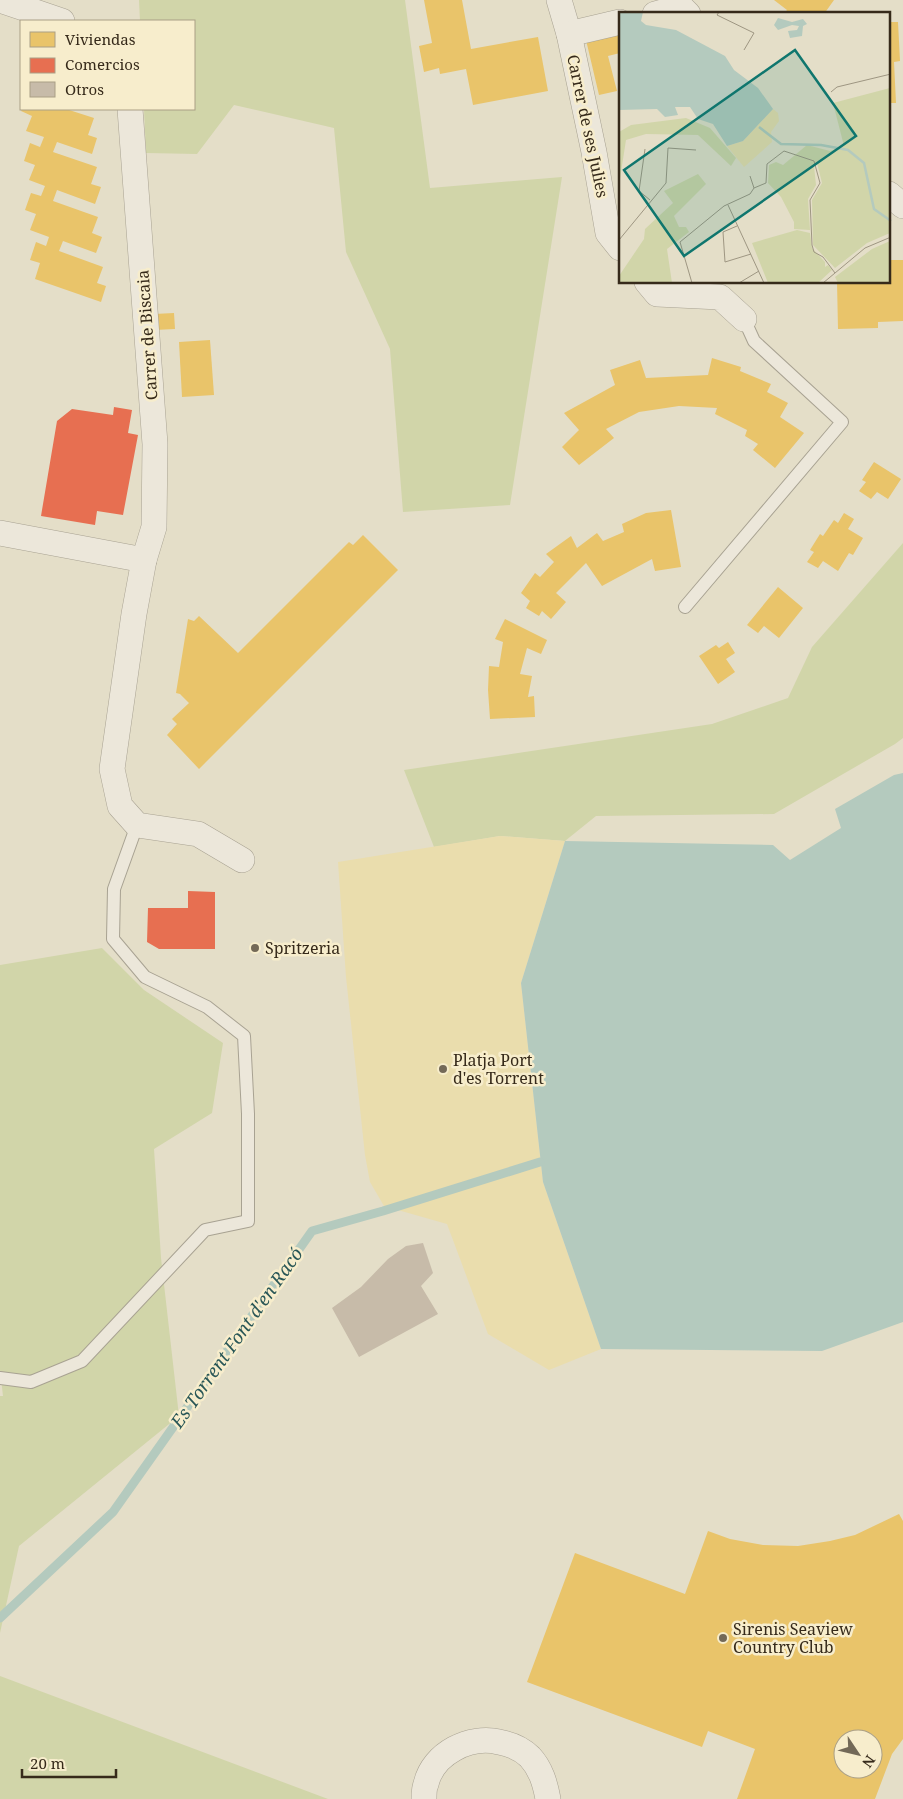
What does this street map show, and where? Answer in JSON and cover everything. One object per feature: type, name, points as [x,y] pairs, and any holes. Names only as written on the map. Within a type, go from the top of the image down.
[{"type":"street","points":[[0,0],[59,20]]},
{"type":"street","name":"Carrer de ses Julies","points":[[560,0],[569,34],[603,199],[608,233],[619,247]]},
{"type":"street","points":[[662,12],[681,7],[686,12]]},
{"type":"street","points":[[569,34],[619,22]]},
{"type":"street","name":"Carrer de Biscaia","points":[[130,110],[155,444],[154,527],[144,560],[112,769],[120,806],[137,825]]},
{"type":"street","points":[[890,195],[903,206]]},
{"type":"street","points":[[650,284],[657,294],[720,297],[744,319]]},
{"type":"street","points":[[0,533],[144,560]]},
{"type":"street","points":[[137,825],[198,834],[242,860]]},
{"type":"street","points":[[424,1799],[426,1783],[433,1768],[448,1752],[468,1742],[489,1739],[512,1745],[529,1757],[544,1779],[548,1799]]},
{"type":"lane","points":[[685,607],[842,422],[754,341],[744,319]]},
{"type":"lane","points":[[0,1378],[31,1382],[82,1361],[205,1230],[248,1221],[248,1114],[244,1036],[207,1007],[145,977],[113,939],[114,889],[137,825]]},
{"type":"green space","points":[[139,0],[405,0],[430,188],[562,177],[510,505],[403,512],[390,349],[346,252],[334,128],[234,105],[197,154],[146,153],[144,110],[195,110],[195,20],[140,20]]},
{"type":"green space","points":[[903,543],[903,738],[895,744],[774,814],[596,816],[565,841],[500,836],[434,847],[404,770],[712,724],[788,698],[812,647]]},
{"type":"green space","points":[[102,948],[144,990],[223,1043],[212,1113],[154,1149],[161,1258],[179,1416],[19,1546],[0,1633],[0,1396],[3,1396],[0,1370],[0,965]]},
{"type":"green space","points":[[0,1676],[328,1799],[0,1799]]},
{"type":"sand","name":"Platja Port d'es Torrent","points":[[500,836],[565,841],[521,983],[543,1182],[601,1349],[549,1370],[488,1334],[447,1224],[384,1206],[370,1182],[365,1155],[346,977],[338,862]]},
{"type":"shaded area","points":[[903,773],[903,1322],[822,1351],[601,1349],[543,1182],[521,983],[565,841],[773,845],[790,860],[841,828],[835,809],[894,775]]},
{"type":"building: Viviendas","points":[[424,0],[462,0],[471,49],[538,37],[548,91],[473,105],[466,69],[440,74],[439,68],[424,72],[419,46],[432,43]]},
{"type":"building: Viviendas","points":[[774,0],[834,0],[825,12],[786,12],[787,10]]},
{"type":"building: Viviendas","points":[[890,22],[898,22],[900,61],[894,62],[896,103],[890,103]]},
{"type":"building: Viviendas","points":[[619,31],[619,53],[608,56],[617,91],[599,95],[586,40]]},
{"type":"building: Viviendas","points":[[69,110],[94,118],[88,135],[97,138],[92,154],[57,142],[53,152],[97,167],[91,184],[101,187],[95,204],[57,190],[53,201],[98,217],[92,233],[102,237],[96,253],[63,241],[59,251],[103,267],[97,283],[106,286],[101,302],[35,279],[40,263],[30,260],[36,242],[46,246],[49,237],[30,230],[36,214],[25,210],[31,193],[41,196],[45,186],[29,180],[35,165],[24,161],[30,143],[40,147],[44,137],[26,131],[32,116],[21,111]]},
{"type":"building: Viviendas","points":[[890,260],[903,260],[903,321],[878,322],[878,328],[838,329],[837,284],[890,284]]},
{"type":"building: Viviendas","points":[[174,313],[175,329],[155,330],[154,314]]},
{"type":"building: Viviendas","points":[[210,340],[214,395],[182,397],[179,342]]},
{"type":"building: Viviendas","points":[[712,358],[741,367],[740,371],[771,384],[767,392],[788,403],[780,417],[804,433],[775,468],[753,450],[758,444],[745,436],[747,430],[715,414],[717,408],[679,406],[639,412],[606,429],[614,438],[579,465],[562,447],[579,430],[564,413],[615,385],[610,370],[640,360],[646,378],[708,375]]},
{"type":"building: Viviendas","points":[[874,462],[901,479],[888,499],[877,492],[871,499],[859,491],[866,482],[862,480]]},
{"type":"building: Viviendas","points":[[671,510],[681,567],[655,571],[652,559],[602,586],[586,563],[556,593],[566,602],[551,619],[542,611],[539,616],[526,608],[530,601],[521,593],[535,573],[540,577],[554,562],[546,554],[571,536],[577,548],[597,533],[603,541],[624,532],[622,524],[646,513]]},
{"type":"building: Viviendas","points":[[844,513],[854,519],[848,529],[863,538],[853,555],[849,553],[838,571],[823,561],[818,568],[807,562],[814,552],[810,550],[820,534],[823,536],[834,520],[838,523]]},
{"type":"building: Viviendas","points":[[363,535],[398,570],[199,769],[167,735],[177,724],[172,719],[189,703],[180,694],[176,693],[188,619],[194,621],[199,616],[238,653],[349,542],[353,545]]},
{"type":"building: Viviendas","points":[[778,587],[803,608],[779,638],[764,626],[758,633],[747,625]]},
{"type":"building: Viviendas","points":[[505,619],[547,640],[541,654],[527,648],[520,674],[532,676],[528,697],[534,696],[535,717],[490,719],[489,666],[499,667],[503,642],[495,639]]},
{"type":"building: Viviendas","points":[[728,642],[735,653],[726,659],[735,672],[718,684],[699,656],[716,645],[719,648]]},
{"type":"building: Viviendas","name":"Sirenis Seaview Country Club","points":[[899,1514],[903,1521],[903,1739],[892,1754],[883,1778],[883,1729],[833,1729],[833,1779],[883,1779],[875,1799],[737,1799],[755,1749],[708,1731],[702,1747],[527,1682],[575,1553],[685,1594],[708,1531],[730,1539],[763,1545],[798,1546],[855,1535]]},
{"type":"building: Comercios","points":[[114,407],[132,410],[128,433],[138,435],[123,515],[97,511],[95,525],[41,516],[57,421],[72,409],[113,415]]},
{"type":"building: Comercios","points":[[188,891],[215,892],[215,949],[159,949],[147,942],[148,908],[188,908]]},
{"type":"building: Otros","points":[[423,1243],[433,1273],[421,1286],[438,1314],[359,1357],[332,1308],[361,1287],[388,1259],[406,1246]]},
{"type":"waterway","name":"Es Torrent Font d'en Racó","points":[[0,1618],[113,1512],[312,1231],[540,1162]]},
{"type":"place","name":"Spritzeria","points":[[255,948]]},
{"type":"place","name":"Platja Port d'es Torrent","points":[[443,1069]]},
{"type":"place","name":"Sirenis Seaview Country Club","points":[[723,1638]]}]
